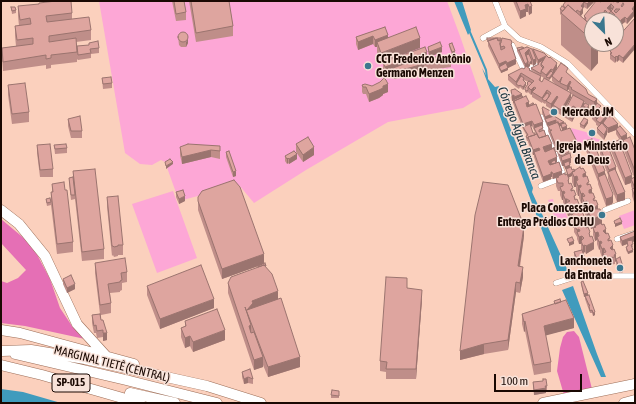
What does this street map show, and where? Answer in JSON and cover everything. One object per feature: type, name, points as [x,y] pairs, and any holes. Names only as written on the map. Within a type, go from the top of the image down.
[{"type":"highway","points":[[1,210],[19,224],[45,256],[77,324],[106,356]]},
{"type":"highway","points":[[1,330],[20,333],[106,356],[193,380],[207,386]]},
{"type":"highway","points":[[2,351],[31,350],[52,353],[207,386],[261,403]]},
{"type":"highway","name":"MARGINAL TIETÊ (CENTRAL)","points":[[2,351],[217,403]]},
{"type":"highway","name":"SP-015","points":[[1,365],[140,403]]},
{"type":"highway","points":[[543,403],[635,384]]},
{"type":"highway","points":[[97,391],[115,390],[174,403]]},
{"type":"highway","points":[[624,403],[635,400]]},
{"type":"street","points":[[495,1],[505,26],[519,39],[541,47],[567,63],[635,134]]},
{"type":"street","points":[[483,38],[505,26]]},
{"type":"street","points":[[512,46],[524,70],[537,66]]},
{"type":"street","points":[[540,113],[564,177],[541,186]]},
{"type":"street","points":[[605,210],[628,201]]},
{"type":"street","points":[[617,239],[635,233]]},
{"type":"street","points":[[556,283],[575,276],[633,276]]},
{"type":"shaded area","points":[[99,1],[447,1],[481,97],[463,108],[388,122],[306,170],[254,203],[239,185],[179,201],[165,162],[161,160],[152,165],[140,164],[125,153]]},
{"type":"shaded area","points":[[571,128],[586,132],[601,140],[608,146],[601,152],[589,144],[578,149]]},
{"type":"shaded area","points":[[173,191],[197,258],[157,273],[132,204]]},
{"type":"shaded area","points":[[553,199],[555,209],[562,205],[570,223],[558,226],[548,200]]},
{"type":"shaded area","points":[[635,210],[635,225],[624,229],[619,216]]},
{"type":"shaded area","points":[[1,219],[32,245],[50,279],[60,308],[72,326],[85,339],[25,326],[1,323],[1,281],[7,283],[18,278],[26,270],[1,243]]},
{"type":"shaded area","points":[[574,331],[579,337],[592,389],[564,395],[557,371],[560,348],[563,337],[567,332]]},
{"type":"water","points":[[454,1],[462,1],[471,30],[468,35]]},
{"type":"water","points":[[482,68],[488,79],[495,87],[499,86],[497,93],[533,188],[532,192],[568,271],[557,271]]},
{"type":"water","points":[[573,286],[606,377],[601,377],[562,290]]},
{"type":"water","points":[[1,389],[23,392],[61,403],[1,403]]},
{"type":"building","points":[[56,1],[71,1],[72,13],[46,16],[47,22],[89,17],[91,30],[49,36],[49,42],[76,38],[77,52],[51,55],[51,58],[46,59],[46,55],[3,62],[2,48],[33,44],[33,38],[17,40],[15,26],[31,24],[30,18],[20,20],[18,6]]},
{"type":"building","points":[[174,1],[184,1],[186,12],[176,14]]},
{"type":"building","points":[[191,1],[229,1],[233,26],[196,33]]},
{"type":"building","points":[[516,1],[530,1],[532,6],[529,7],[528,4],[525,5],[526,9],[520,11]]},
{"type":"building","points":[[566,1],[590,1],[587,4],[584,2],[581,6],[583,8],[580,12],[577,10],[576,12],[568,5],[565,8],[563,5]]},
{"type":"building","points":[[596,1],[615,1],[618,3],[620,1],[635,1],[635,5],[632,9],[634,11],[627,19],[624,18],[624,12],[617,12],[620,9],[616,9],[614,11],[615,12],[607,12],[605,10],[604,12],[587,12]],"holes":[[[611,4],[614,7],[611,11],[607,8]]]},
{"type":"building","points":[[568,5],[584,19],[584,33],[561,13]]},
{"type":"building","points":[[562,6],[565,8],[563,11],[560,9]]},
{"type":"building","points":[[11,7],[15,7],[16,10],[12,11]]},
{"type":"building","points":[[635,18],[635,44],[623,58],[619,55],[615,58],[610,54],[612,53],[611,52],[624,52],[624,30]]},
{"type":"building","points":[[385,27],[388,35],[375,40],[373,36],[358,42],[356,37]]},
{"type":"building","points":[[416,27],[420,38],[381,53],[377,42]]},
{"type":"building","points":[[181,32],[185,32],[188,37],[185,42],[181,42],[178,39],[178,35]]},
{"type":"building","points":[[487,38],[496,38],[487,40]]},
{"type":"building","points":[[497,38],[498,41],[500,40],[500,44],[502,38],[511,40],[516,59],[507,63],[506,61],[499,64],[488,41]],"holes":[[[500,44],[501,47],[504,46],[505,48],[501,50]]]},
{"type":"building","points":[[98,41],[99,48],[90,49],[91,53],[78,55],[77,46],[89,45],[89,43]]},
{"type":"building","points":[[440,42],[442,47],[429,52],[428,47]]},
{"type":"building","points":[[452,43],[455,51],[452,52],[449,44]]},
{"type":"building","points":[[425,47],[427,52],[385,67],[383,62]]},
{"type":"building","points":[[527,47],[532,49],[536,59],[533,60],[529,49],[525,53],[528,62],[525,64],[519,50]]},
{"type":"building","points":[[517,48],[524,48],[519,51]]},
{"type":"building","points":[[533,49],[544,53],[557,63],[553,70],[551,69],[546,75],[541,71],[544,67],[541,64],[546,56],[538,60]]},
{"type":"building","points":[[529,54],[532,61],[528,65],[526,55]]},
{"type":"building","points":[[451,55],[451,60],[424,64],[394,72],[393,68],[415,60]]},
{"type":"building","points":[[543,60],[541,64],[543,68],[541,74],[531,68],[539,64],[538,63]]},
{"type":"building","points":[[506,63],[508,68],[501,71],[499,67]]},
{"type":"building","points":[[561,63],[568,68],[566,72],[586,89],[588,94],[597,99],[594,102],[571,89],[572,88],[569,86],[570,81],[567,86],[560,83],[562,77],[559,82],[552,76]]},
{"type":"building","points":[[526,66],[530,69],[529,70],[541,76],[539,80],[542,82],[544,78],[571,93],[561,110],[553,105],[558,97],[557,96],[551,104],[546,101],[551,93],[547,90],[542,98],[532,92],[536,88],[534,87],[531,90],[528,87],[534,81],[521,73],[516,82],[508,75],[522,68],[524,69]]},
{"type":"building","points":[[551,71],[553,73],[549,78],[546,77]]},
{"type":"building","points":[[521,76],[524,78],[523,80],[526,83],[523,87],[516,84]]},
{"type":"building","points":[[111,77],[112,83],[103,84],[102,78]]},
{"type":"building","points":[[384,78],[388,84],[383,86],[383,88],[369,94],[366,87],[363,87],[362,85],[365,84],[372,86]]},
{"type":"building","points":[[529,81],[532,83],[528,87],[527,91],[525,88]]},
{"type":"building","points":[[25,83],[29,112],[12,114],[8,85]]},
{"type":"building","points":[[515,89],[522,94],[514,97],[514,95],[512,96],[511,90]]},
{"type":"building","points":[[547,93],[549,94],[549,97],[545,101],[542,99]]},
{"type":"building","points":[[573,95],[584,101],[580,110],[573,106],[568,114],[564,112]]},
{"type":"building","points":[[522,96],[523,97],[514,101],[514,103],[513,100]]},
{"type":"building","points":[[526,96],[529,102],[526,103],[527,107],[536,104],[543,122],[534,125],[532,121],[523,124],[514,101]]},
{"type":"building","points":[[585,103],[589,105],[587,108],[583,106]]},
{"type":"building","points":[[597,103],[601,106],[597,110],[599,109],[602,112],[596,118],[592,114],[594,112],[592,111]]},
{"type":"building","points":[[543,107],[554,113],[545,117]]},
{"type":"building","points":[[571,111],[575,114],[572,119],[568,117]]},
{"type":"building","points":[[604,112],[607,115],[600,123],[596,120]]},
{"type":"building","points":[[80,116],[82,131],[71,131],[68,119]]},
{"type":"building","points":[[554,116],[564,122],[549,125],[556,122],[556,120],[547,123],[545,119]]},
{"type":"building","points":[[608,116],[611,116],[618,124],[608,128],[603,123]]},
{"type":"building","points":[[584,118],[588,120],[584,126],[580,124]]},
{"type":"building","points":[[558,122],[561,131],[570,128],[576,140],[566,144],[569,152],[560,156],[550,131],[552,130],[550,130],[548,126]]},
{"type":"building","points":[[565,123],[567,126],[562,128],[561,124]]},
{"type":"building","points":[[602,123],[607,129],[604,135],[597,128]]},
{"type":"building","points":[[530,124],[535,135],[527,138],[526,136],[528,135],[523,127]]},
{"type":"building","points":[[542,125],[543,128],[539,130],[539,132],[544,130],[546,136],[539,138],[534,128]]},
{"type":"building","points":[[620,126],[627,134],[621,137],[616,129]]},
{"type":"building","points":[[537,134],[539,138],[548,135],[552,144],[543,147],[545,152],[554,148],[557,157],[548,161],[550,165],[559,162],[562,171],[553,174],[551,172],[551,174],[543,177],[534,152],[540,150],[539,148],[533,150],[528,137]]},
{"type":"building","points":[[308,137],[314,147],[303,155],[296,144]]},
{"type":"building","points":[[630,137],[635,150],[635,171],[623,140]]},
{"type":"building","points":[[592,139],[605,171],[598,174],[585,141]]},
{"type":"building","points":[[619,140],[632,175],[625,178],[611,143]]},
{"type":"building","points":[[50,144],[53,169],[40,170],[37,145]]},
{"type":"building","points":[[66,144],[67,148],[55,149],[54,145]]},
{"type":"building","points":[[188,144],[220,146],[220,151],[211,150],[182,157],[180,147]]},
{"type":"building","points":[[607,144],[616,167],[609,170],[600,147]]},
{"type":"building","points":[[557,147],[557,149],[554,150],[554,148],[546,151],[546,150]]},
{"type":"building","points":[[229,151],[236,171],[233,172],[226,152]]},
{"type":"building","points":[[294,151],[297,154],[287,159],[285,156]]},
{"type":"building","points":[[570,153],[571,158],[562,161],[561,157]]},
{"type":"building","points":[[170,159],[173,162],[166,166],[165,162]]},
{"type":"building","points":[[555,160],[556,163],[552,164],[551,162]]},
{"type":"building","points":[[569,161],[570,165],[565,167],[564,163]]},
{"type":"building","points":[[571,167],[572,170],[574,169],[575,171],[568,175],[566,169]]},
{"type":"building","points":[[580,167],[581,169],[583,168],[586,173],[583,174],[583,177],[587,176],[589,182],[587,185],[590,184],[592,189],[589,190],[589,193],[593,193],[595,198],[593,199],[594,201],[596,200],[598,205],[595,209],[600,209],[602,214],[594,219],[591,219],[589,213],[591,212],[590,209],[587,210],[585,204],[587,201],[584,202],[582,197],[585,196],[583,193],[581,194],[579,188],[581,185],[578,186],[576,181],[578,180],[577,176],[574,177],[572,172]]},
{"type":"building","points":[[95,169],[104,249],[82,252],[73,171]]},
{"type":"building","points":[[615,169],[625,192],[617,195],[608,172]]},
{"type":"building","points":[[565,173],[569,179],[569,184],[571,183],[573,188],[571,191],[574,190],[576,195],[574,196],[575,200],[577,199],[579,204],[577,207],[571,209],[568,208],[566,203],[570,201],[565,199],[563,194],[565,193],[564,191],[562,192],[560,187],[563,186],[563,183],[558,183],[556,178]]},
{"type":"building","points":[[605,174],[613,194],[612,197],[606,199],[598,177]]},
{"type":"building","points":[[73,177],[75,195],[71,195],[69,178]]},
{"type":"building","points":[[635,177],[635,188],[631,179]]},
{"type":"building","points":[[234,180],[240,187],[264,254],[222,269],[198,201],[198,197],[202,191]]},
{"type":"building","points":[[64,182],[65,190],[67,190],[73,242],[57,244],[51,192],[53,192],[52,184]]},
{"type":"building","points":[[483,182],[508,185],[524,226],[518,266],[523,267],[520,283],[516,282],[508,340],[484,344],[460,351],[475,215]]},
{"type":"building","points":[[635,188],[635,197],[632,189]]},
{"type":"building","points":[[183,190],[185,196],[179,199],[176,192]]},
{"type":"building","points":[[118,196],[123,245],[114,247],[112,246],[107,197]]},
{"type":"building","points":[[50,198],[51,202],[47,203],[46,199]]},
{"type":"building","points":[[582,211],[584,216],[582,217],[588,225],[585,226],[586,228],[588,227],[590,237],[592,236],[594,242],[586,246],[583,246],[581,241],[584,238],[582,236],[579,237],[577,232],[580,231],[579,229],[577,230],[574,225],[577,224],[577,221],[573,221],[571,216],[573,213]]},
{"type":"building","points":[[620,218],[622,222],[615,224],[614,221]]},
{"type":"building","points":[[601,223],[602,225],[604,224],[606,229],[603,231],[606,234],[608,233],[610,238],[608,241],[611,240],[613,245],[610,248],[612,250],[614,249],[616,254],[614,255],[615,257],[605,258],[603,253],[606,252],[604,248],[602,249],[600,244],[602,243],[601,241],[599,242],[597,237],[599,236],[598,232],[595,233],[593,228]]},
{"type":"building","points":[[635,231],[635,236],[622,241],[620,237]]},
{"type":"building","points":[[572,237],[574,241],[569,243],[567,239]]},
{"type":"building","points":[[632,240],[633,244],[631,245],[633,250],[628,252],[626,247],[628,246],[627,241]]},
{"type":"building","points":[[582,250],[584,256],[577,259],[574,252]]},
{"type":"building","points":[[620,257],[623,267],[619,268],[616,259]]},
{"type":"building","points":[[125,258],[127,272],[121,273],[122,280],[120,282],[108,284],[111,303],[100,305],[95,263]]},
{"type":"building","points":[[265,263],[266,266],[264,265],[258,267],[258,266]]},
{"type":"building","points":[[201,265],[214,299],[160,319],[147,286]]},
{"type":"building","points":[[264,265],[272,274],[278,291],[252,301],[253,303],[247,310],[281,298],[300,357],[268,367],[245,307],[251,325],[249,326],[251,333],[254,332],[263,357],[254,360],[228,283],[231,277]]},
{"type":"building","points":[[71,275],[75,284],[67,288],[63,279]]},
{"type":"building","points":[[386,277],[407,278],[407,288],[422,290],[416,369],[386,369],[387,362],[380,361]]},
{"type":"building","points":[[583,281],[588,293],[584,294],[581,282]]},
{"type":"building","points":[[589,295],[595,312],[593,313],[592,310],[590,311],[590,305],[585,296]]},
{"type":"building","points":[[560,299],[561,302],[555,304],[554,301]]},
{"type":"building","points":[[566,300],[574,318],[544,326],[551,362],[534,365],[525,321],[524,322],[522,314]]},
{"type":"building","points":[[217,309],[225,330],[193,342],[190,336],[185,338],[181,328],[186,326],[185,321]]},
{"type":"building","points":[[100,314],[107,333],[103,333],[103,330],[97,331],[96,325],[94,326],[92,315]]},
{"type":"building","points":[[250,369],[253,379],[248,377],[244,379],[242,372]]},
{"type":"building","points":[[543,379],[546,379],[546,388],[534,390],[533,382],[543,381]]},
{"type":"building","points":[[332,390],[339,391],[339,396],[331,395]]},
{"type":"waterway","name":"Córrego Água Branca","points":[[469,30],[486,70],[487,78]]},
{"type":"place","name":"CCT Frederico Antônio Germano Menzen","points":[[368,66]]},
{"type":"place","name":"Mercado JM","points":[[554,112]]},
{"type":"place","name":"Igreja Ministério de Deus","points":[[592,133]]},
{"type":"place","name":"Placa Concessão Entrega Prédios CDHU","points":[[602,215]]},
{"type":"place","name":"Lanchonete da Entrada","points":[[620,268]]}]
